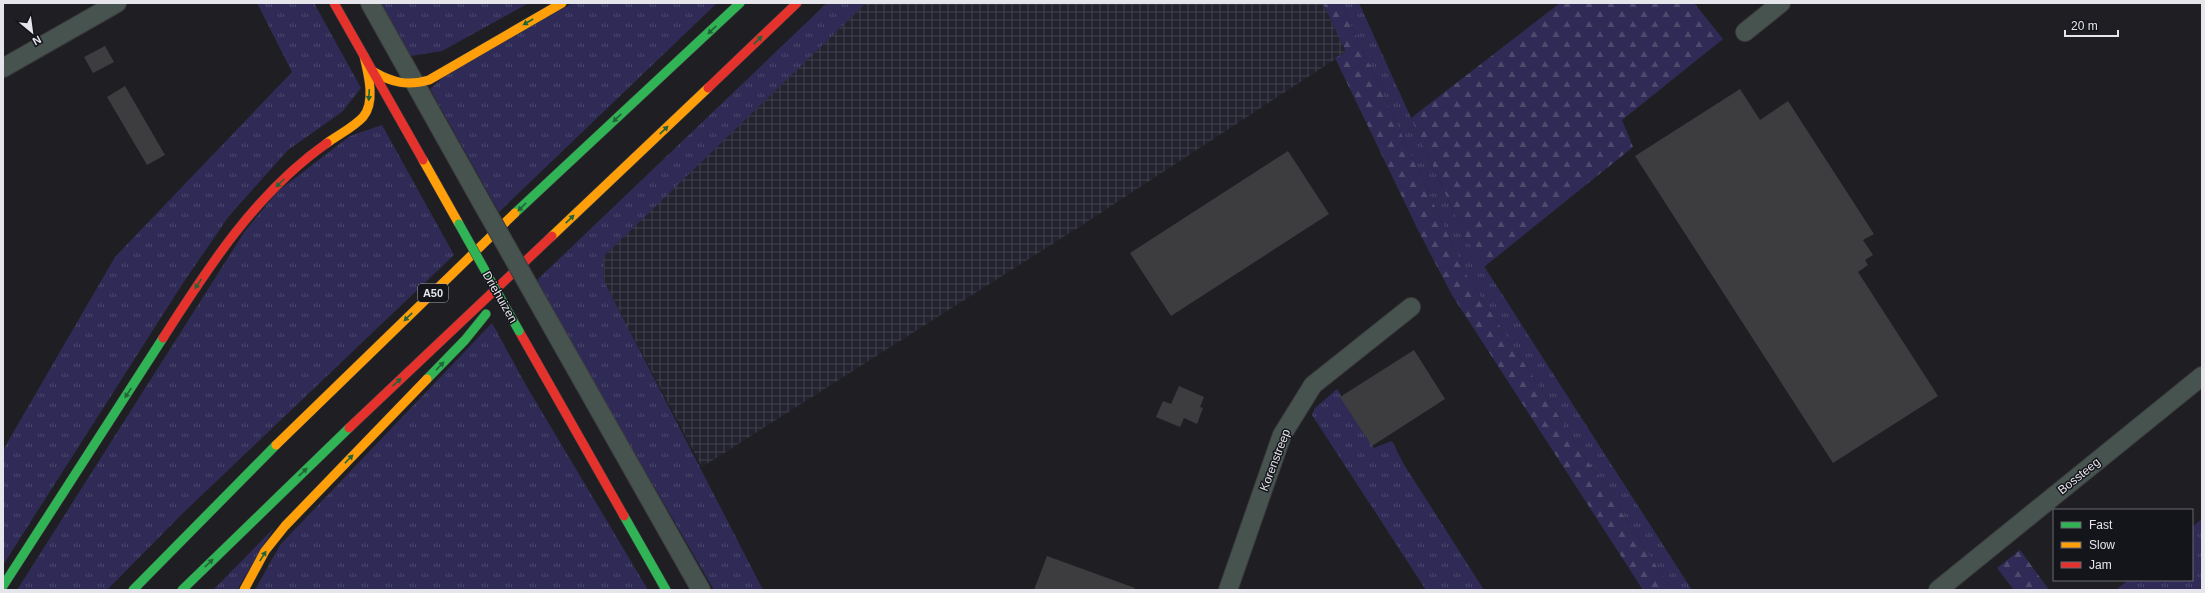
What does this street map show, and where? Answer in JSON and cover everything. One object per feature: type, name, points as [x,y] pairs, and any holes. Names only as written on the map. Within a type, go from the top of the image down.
[{"type":"main road","name":"Driehuizen","points":[[334,3],[666,590]]},
{"type":"main road","points":[[374,72],[390,81],[404,85],[416,84],[429,80],[562,3]]},
{"type":"main road","name":"A50","points":[[133,590],[317,404],[531,198],[740,3]]},
{"type":"main road","points":[[182,590],[337,439],[797,3]]},
{"type":"main road","points":[[3,586],[208,270],[249,214],[301,161],[363,117],[367,110],[370,94],[364,56]]},
{"type":"main road","points":[[244,590],[265,551],[285,526],[465,340],[541,246]]},
{"type":"street","points":[[3,68],[117,3]]},
{"type":"street","points":[[370,3],[701,590]]},
{"type":"street","points":[[1745,32],[1781,3]]},
{"type":"street","name":"Korenstreep","points":[[1228,590],[1282,435],[1313,385],[1411,307]]},
{"type":"street","name":"Bossteeg","points":[[1938,590],[2202,376]]},
{"type":"shaded area","points":[[866,3],[1323,3],[1346,52],[1079,227],[702,467],[604,281],[603,256]]},
{"type":"green space","points":[[257,3],[314,3],[361,88],[342,112],[288,150],[229,216],[183,283],[3,565],[3,450],[115,257],[292,72]]},
{"type":"green space","points":[[381,3],[529,3],[442,51],[411,56]]},
{"type":"green space","points":[[573,3],[717,3],[499,212],[430,89],[459,63]]},
{"type":"green space","points":[[827,3],[866,3],[603,257],[604,281],[763,590],[714,590],[585,367],[537,280]]},
{"type":"green space","points":[[1323,3],[1341,3],[1467,276],[1672,590],[1643,590],[1452,295],[1419,232],[1335,58],[1346,52]]},
{"type":"green space","points":[[1341,3],[1359,3],[1464,235],[1692,590],[1672,590],[1467,276]]},
{"type":"green space","points":[[1560,3],[1694,3],[1723,39],[1622,120],[1633,147],[1484,267],[1464,235],[1411,118]]},
{"type":"green space","points":[[382,125],[454,255],[182,514],[107,590],[17,590],[245,231],[278,191],[350,136]]},
{"type":"green space","points":[[492,323],[527,387],[648,590],[255,590],[280,545]]},
{"type":"green space","points":[[1337,389],[1374,448],[1392,441],[1403,463],[1484,590],[1426,590],[1312,415],[1315,408]]},
{"type":"green space","points":[[2202,519],[2202,590],[2116,590],[2127,581],[2193,581],[2193,526]]},
{"type":"green space","points":[[274,528],[237,590],[213,590]]},
{"type":"green space","points":[[2020,550],[2049,590],[2014,590],[1997,568]]},
{"type":"building","points":[[105,46],[114,62],[93,73],[84,57]]},
{"type":"building","points":[[125,86],[165,155],[147,165],[107,97]]},
{"type":"building","points":[[1740,89],[1760,120],[1788,101],[1874,234],[1863,240],[1873,255],[1865,260],[1868,265],[1858,272],[1938,396],[1833,463],[1635,156]]},
{"type":"building","points":[[1288,151],[1329,214],[1171,316],[1130,253]]},
{"type":"building","points":[[1414,350],[1445,399],[1372,446],[1340,397]]},
{"type":"building","points":[[1179,386],[1204,397],[1200,407],[1203,408],[1197,424],[1184,418],[1180,427],[1156,417],[1163,401],[1171,404]]},
{"type":"building","points":[[1047,556],[1135,588],[1134,590],[1034,590]]},
{"type":"traffic: fast","points":[[515,213],[740,3]]},
{"type":"traffic: fast","points":[[459,224],[519,331]]},
{"type":"traffic: fast","points":[[427,379],[465,340],[486,314]]},
{"type":"traffic: fast","points":[[3,586],[163,338]]},
{"type":"traffic: fast","points":[[182,590],[349,428]]},
{"type":"traffic: fast","points":[[133,590],[276,445]]},
{"type":"traffic: fast","points":[[624,516],[666,590]]},
{"type":"traffic: slow","points":[[374,72],[388,79],[407,83],[429,80],[562,3]]},
{"type":"traffic: slow","points":[[327,143],[355,124],[367,111],[370,87],[364,56]]},
{"type":"traffic: slow","points":[[552,236],[708,88]]},
{"type":"traffic: slow","points":[[423,160],[459,224]]},
{"type":"traffic: slow","points":[[276,445],[515,213]]},
{"type":"traffic: slow","points":[[244,590],[265,551],[285,526],[427,379]]},
{"type":"traffic: jam","points":[[334,3],[423,160]]},
{"type":"traffic: jam","points":[[708,88],[797,3]]},
{"type":"traffic: jam","points":[[163,338],[216,258],[256,208],[278,184],[301,163],[327,143]]},
{"type":"traffic: jam","points":[[349,428],[552,236]]},
{"type":"traffic: jam","points":[[519,331],[624,516]]}]
